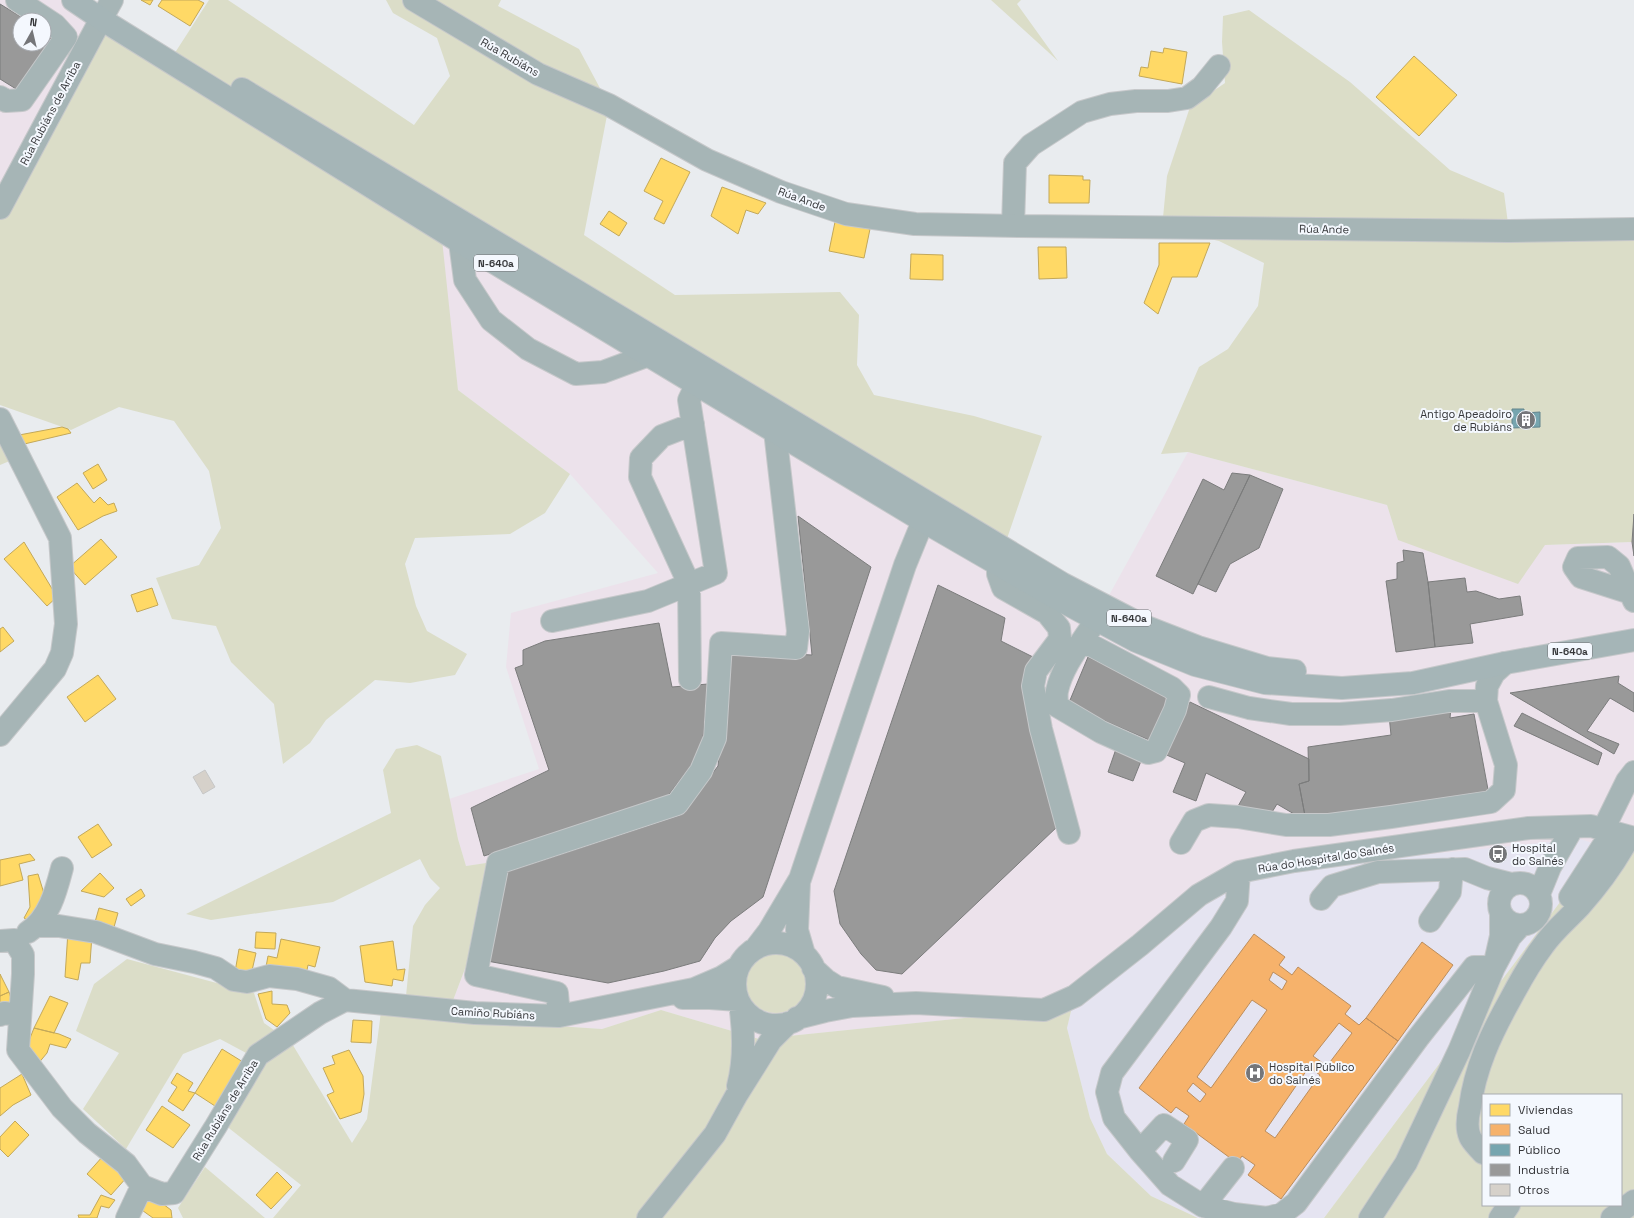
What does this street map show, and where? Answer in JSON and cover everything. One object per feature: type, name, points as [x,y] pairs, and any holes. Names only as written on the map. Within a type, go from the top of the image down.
[{"type":"main road","name":"N-640a","points":[[73,0],[103,7],[1063,584],[1144,626],[1198,647],[1267,668],[1340,675],[1412,673],[1505,663]]},
{"type":"main road","name":"N-640a","points":[[103,7],[460,242],[923,521],[998,565],[1136,641],[1196,665],[1265,683],[1342,688],[1413,683],[1505,663],[1634,640]]},
{"type":"street","points":[[0,97],[6,101],[22,100],[66,37],[55,25],[17,0]]},
{"type":"street","name":"Rúa Rubiáns","points":[[414,0],[538,74],[610,106]]},
{"type":"street","name":"Rúa Rubiáns de Arriba","points":[[0,208],[5,185],[61,93],[103,7]]},
{"type":"street","points":[[1013,226],[1015,163],[1031,145],[1082,112],[1110,104],[1136,101],[1168,101],[1187,98],[1202,87],[1219,66]]},
{"type":"street","points":[[36,80],[61,93]]},
{"type":"street","name":"Rúa Ande","points":[[610,106],[707,160],[781,192],[846,214],[915,224],[1501,231],[1634,229]]},
{"type":"street","points":[[460,242],[465,280],[491,320],[528,349],[576,374],[602,372],[649,355]]},
{"type":"street","points":[[552,621],[648,600],[716,573],[689,400],[697,384]]},
{"type":"street","points":[[0,419],[60,538],[66,624],[62,653],[55,669],[0,734]]},
{"type":"street","points":[[797,423],[841,461],[915,506],[923,521]]},
{"type":"street","points":[[690,678],[689,584],[640,477],[641,458],[662,436],[693,424]]},
{"type":"street","points":[[559,1016],[556,994],[476,974],[498,863],[677,804],[702,770],[715,738],[721,643],[796,648],[798,632],[775,431]]},
{"type":"street","points":[[923,521],[940,520],[1059,592],[1144,626]]},
{"type":"street","points":[[756,948],[769,931],[800,878],[905,565],[923,521]]},
{"type":"street","points":[[998,565],[998,574],[1003,588],[1046,613],[1058,628],[1060,639],[1036,671],[1033,686],[1041,730],[1069,833]]},
{"type":"street","points":[[1083,641],[1172,688],[1179,695],[1175,710],[1156,751],[1148,753],[1101,732],[1057,706],[1056,692],[1062,675],[1083,641],[1096,620]]},
{"type":"street","points":[[1181,843],[1194,821],[1209,815],[1238,817],[1286,825],[1329,825],[1491,802],[1504,790],[1506,765],[1486,700],[1487,686],[1494,673],[1505,663]]},
{"type":"street","points":[[1209,697],[1249,708],[1298,714],[1340,714],[1392,710],[1449,701],[1486,700]]},
{"type":"street","points":[[1482,1152],[1470,1137],[1468,1118],[1472,1088],[1481,1059],[1497,1023],[1528,967],[1544,944],[1557,919],[1620,834],[1634,772]]},
{"type":"street","name":"Rúa do Hospital do Salnés","points":[[793,1020],[825,1011],[852,1006],[916,1003],[1044,1010],[1075,996],[1140,945],[1199,895],[1239,872],[1294,861],[1529,828],[1591,826],[1620,834]]},
{"type":"street","points":[[1321,898],[1332,886],[1378,872],[1466,869],[1487,878],[1514,894],[1541,901],[1541,908],[1538,914],[1534,920],[1528,924],[1521,925],[1509,922],[1514,894],[1550,866],[1573,827]]},
{"type":"street","points":[[1494,966],[1501,936],[1514,894],[1542,870],[1549,852],[1540,828]]},
{"type":"street","points":[[37,926],[49,907],[62,868]]},
{"type":"street","points":[[1430,921],[1450,892],[1452,869]]},
{"type":"street","points":[[1239,872],[1237,901],[1221,927],[1112,1073],[1107,1092],[1114,1118],[1140,1151],[1170,1185],[1203,1206],[1234,1214],[1267,1218],[1282,1214],[1296,1202],[1418,1038],[1474,967],[1494,966]]},
{"type":"street","points":[[648,1218],[715,1134],[736,1096],[771,1040],[793,1020],[806,1011],[814,996],[816,979],[797,930],[800,878]]},
{"type":"street","points":[[1370,1218],[1406,1162],[1459,1052],[1494,966],[1510,937],[1521,925]]},
{"type":"street","points":[[127,1218],[142,1186],[126,1164],[88,1133],[62,1108],[18,1050],[10,1015],[23,974],[23,954],[5,937],[37,926],[59,926],[96,932],[155,954],[216,968],[234,980],[247,982],[269,976],[297,978],[329,988],[345,1000]]},
{"type":"street","points":[[639,1001],[694,989],[722,977],[738,967],[749,953],[765,944],[776,943],[786,945],[808,961]]},
{"type":"street","name":"Rúa do Hospital do Salnés","points":[[808,961],[826,980],[837,987],[916,1003]]},
{"type":"street","points":[[736,1096],[741,1075],[744,1027],[735,989],[735,978],[738,967]]},
{"type":"street","points":[[639,1001],[710,998],[739,1002],[749,1015],[761,1022],[774,1025],[793,1020]]},
{"type":"street","name":"Rúa Rubiáns de Arriba","points":[[142,1186],[162,1194],[174,1193],[258,1055],[320,1013],[345,1000]]},
{"type":"street","name":"Camiño Rubiáns","points":[[345,1000],[475,1013],[559,1016],[639,1001]]},
{"type":"street","points":[[1140,1151],[1164,1125],[1187,1140],[1174,1161]]},
{"type":"street","points":[[1203,1206],[1232,1168]]},
{"type":"street","points":[[1612,1218],[1634,1201]]},
{"type":"street","points":[[1500,1218],[1508,1206]]},
{"type":"shaded area","points":[[0,0],[73,0],[101,19],[0,209]]},
{"type":"shaded area","points":[[440,229],[1096,619],[1188,452],[1387,505],[1398,540],[1545,545],[1632,542],[1634,514],[1634,846],[1603,841],[1239,872],[1044,1010],[759,1039],[661,1010],[602,1029],[451,1019],[449,1011],[466,966],[486,863],[466,866],[449,799],[539,769],[506,667],[511,613],[658,573],[570,474],[458,390]]},
{"type":"shaded area","name":"Hospital Público do Salnés","points":[[1580,839],[1602,846],[1324,1218],[1198,1218],[1151,1196],[1107,1154],[1090,1118],[1067,1028],[1072,1007],[1210,889],[1281,869]]},
{"type":"green space","points":[[209,0],[228,0],[414,125],[450,76],[437,38],[393,13],[386,0],[501,0],[498,6],[579,49],[609,105],[584,235],[675,295],[840,292],[859,315],[857,365],[874,395],[974,416],[1042,436],[998,565],[441,230],[458,390],[570,474],[545,513],[510,534],[415,538],[405,564],[416,606],[427,631],[467,654],[455,675],[410,683],[375,680],[326,720],[310,743],[283,764],[274,704],[231,662],[216,626],[172,619],[156,578],[199,565],[221,528],[209,471],[174,421],[119,407],[71,430],[0,405],[0,209],[101,19],[169,62]]},
{"type":"green space","points":[[991,0],[1021,0],[1017,4],[1058,61]]},
{"type":"green space","points":[[1249,10],[1350,82],[1450,170],[1504,193],[1509,231],[1634,229],[1634,514],[1632,542],[1545,545],[1518,584],[1398,540],[1387,505],[1188,452],[1161,454],[1199,367],[1228,349],[1258,306],[1264,263],[1219,241],[1162,228],[1167,176],[1190,107],[1225,83],[1222,42],[1223,16]]},
{"type":"green space","points":[[0,441],[12,460],[0,465]]},
{"type":"green space","points":[[417,745],[441,756],[458,839],[466,866],[486,863],[466,966],[449,1011],[451,1019],[602,1029],[661,1010],[759,1039],[1072,1007],[1067,1028],[1090,1118],[1107,1154],[1151,1196],[1198,1218],[273,1218],[301,1185],[225,1125],[263,1062],[220,1039],[183,1054],[126,1149],[83,1109],[119,1053],[76,1031],[94,984],[127,959],[254,993],[264,1023],[291,1042],[352,1143],[367,1119],[382,1004],[405,1006],[413,926],[425,905],[440,888],[430,878],[420,859],[333,902],[211,920],[186,914],[391,813],[383,770],[396,749]]},
{"type":"green space","points":[[1634,845],[1634,1218],[1324,1218],[1602,846]]},
{"type":"green space","points":[[776,953],[792,958],[797,962],[801,967],[806,983],[801,999],[797,1004],[792,1008],[776,1013],[760,1008],[755,1004],[751,999],[746,983],[751,967],[755,962],[760,958]]},
{"type":"green space","points":[[205,1167],[265,1218],[183,1218],[178,1208]]},
{"type":"building: Viviendas","points":[[141,0],[153,0],[150,5]]},
{"type":"building: Viviendas","points":[[162,0],[198,0],[204,3],[190,26],[158,6]]},
{"type":"building: Viviendas","points":[[1164,48],[1187,52],[1182,84],[1139,76],[1141,67],[1148,68],[1151,51],[1163,53]]},
{"type":"building: Viviendas","points":[[1414,56],[1457,95],[1419,136],[1376,97]]},
{"type":"building: Viviendas","points":[[661,158],[690,172],[664,224],[654,219],[663,201],[644,191]]},
{"type":"building: Viviendas","points":[[1049,175],[1083,176],[1083,180],[1090,180],[1089,203],[1049,203]]},
{"type":"building: Viviendas","points":[[722,187],[766,203],[758,214],[746,210],[738,234],[711,216]]},
{"type":"building: Viviendas","points":[[609,211],[627,223],[619,236],[600,224]]},
{"type":"building: Viviendas","points":[[835,222],[870,229],[864,258],[829,251]]},
{"type":"building: Viviendas","points":[[1159,243],[1210,243],[1197,277],[1172,277],[1158,314],[1144,303],[1159,265]]},
{"type":"building: Viviendas","points":[[1038,247],[1066,247],[1067,278],[1039,279]]},
{"type":"building: Viviendas","points":[[911,254],[943,255],[943,280],[910,279]]},
{"type":"building: Viviendas","points":[[62,427],[68,429],[71,433],[20,445],[19,435]]},
{"type":"building: Viviendas","points":[[98,464],[107,480],[93,489],[83,473]]},
{"type":"building: Viviendas","points":[[77,483],[94,503],[100,497],[108,505],[114,503],[117,511],[103,516],[78,530],[57,497]]},
{"type":"building: Viviendas","points":[[101,539],[117,557],[85,585],[69,567]]},
{"type":"building: Viviendas","points":[[24,542],[57,597],[47,606],[4,559]]},
{"type":"building: Viviendas","points":[[152,588],[158,605],[137,612],[131,595]]},
{"type":"building: Viviendas","points":[[3,627],[14,641],[0,652],[0,629]]},
{"type":"building: Viviendas","points":[[98,675],[116,699],[85,722],[67,697]]},
{"type":"building: Viviendas","points":[[98,824],[112,845],[92,858],[78,837]]},
{"type":"building: Viviendas","points":[[30,854],[35,860],[19,864],[23,880],[0,886],[0,860]]},
{"type":"building: Viviendas","points":[[100,873],[114,888],[104,897],[81,891]]},
{"type":"building: Viviendas","points":[[38,874],[46,900],[32,923],[24,918],[30,907],[28,876]]},
{"type":"building: Viviendas","points":[[141,889],[145,896],[131,906],[126,899]]},
{"type":"building: Viviendas","points":[[99,908],[118,913],[114,927],[95,922]]},
{"type":"building: Viviendas","points":[[68,931],[92,935],[90,963],[81,963],[78,980],[65,977]]},
{"type":"building: Viviendas","points":[[256,932],[276,933],[275,949],[255,948]]},
{"type":"building: Viviendas","points":[[281,939],[320,947],[315,967],[308,965],[306,975],[266,967],[268,956],[277,958]]},
{"type":"building: Viviendas","points":[[393,941],[397,970],[405,969],[403,981],[393,979],[392,986],[365,982],[360,946]]},
{"type":"building: Viviendas","points":[[239,949],[256,953],[251,975],[235,972]]},
{"type":"building: Viviendas","points":[[0,974],[9,992],[0,996]]},
{"type":"building: Viviendas","points":[[272,991],[272,1004],[287,1005],[290,1013],[277,1027],[266,1019],[258,994]]},
{"type":"building: Viviendas","points":[[9,992],[14,1008],[0,1011],[0,996]]},
{"type":"building: Viviendas","points":[[50,996],[68,1003],[54,1033],[34,1028]]},
{"type":"building: Viviendas","points":[[353,1020],[372,1021],[371,1043],[351,1042]]},
{"type":"building: Viviendas","points":[[34,1028],[59,1034],[71,1039],[66,1048],[50,1044],[47,1053],[37,1065],[25,1051]]},
{"type":"building: Viviendas","points":[[222,1049],[243,1062],[215,1106],[195,1093]]},
{"type":"building: Viviendas","points":[[349,1050],[363,1076],[364,1094],[361,1112],[340,1119],[327,1095],[334,1092],[323,1068],[335,1064],[332,1056]]},
{"type":"building: Viviendas","points":[[177,1073],[193,1083],[188,1091],[195,1093],[183,1111],[168,1101],[177,1087],[171,1083]]},
{"type":"building: Viviendas","points":[[22,1074],[31,1095],[13,1105],[0,1116],[0,1088]]},
{"type":"building: Viviendas","points":[[162,1106],[190,1125],[173,1148],[146,1130]]},
{"type":"building: Viviendas","points":[[15,1121],[29,1135],[8,1157],[0,1149],[0,1137]]},
{"type":"building: Viviendas","points":[[103,1156],[127,1177],[111,1195],[87,1174]]},
{"type":"building: Viviendas","points":[[277,1172],[292,1187],[271,1209],[256,1195]]},
{"type":"building: Viviendas","points":[[147,1192],[171,1210],[172,1218],[153,1218],[139,1208]]},
{"type":"building: Viviendas","points":[[101,1195],[115,1200],[109,1208],[101,1206],[97,1218],[79,1218],[78,1215],[90,1215]]},
{"type":"building: Salud","points":[[1254,934],[1285,957],[1279,965],[1292,975],[1298,967],[1351,1006],[1345,1014],[1359,1025],[1366,1018],[1398,1041],[1281,1199],[1248,1175],[1255,1165],[1242,1156],[1237,1163],[1184,1124],[1189,1116],[1176,1107],[1171,1113],[1139,1088]],"holes":[[[1273,972],[1287,981],[1282,990],[1269,980]],[[1252,1000],[1267,1010],[1211,1088],[1197,1077]],[[1339,1023],[1352,1033],[1327,1066],[1313,1056]],[[1309,1067],[1320,1075],[1275,1138],[1265,1131]],[[1193,1083],[1206,1094],[1200,1102],[1187,1091]]]},
{"type":"building: Salud","points":[[1422,942],[1453,965],[1398,1041],[1366,1018]]},
{"type":"building: Público","name":"Antigo Apeadoiro de Rubiáns","points":[[1512,409],[1524,409],[1524,413],[1540,412],[1540,427],[1512,428]]},
{"type":"building: Industria","points":[[0,4],[13,12],[12,52],[46,52],[21,92],[0,79]]},
{"type":"building: Industria","points":[[1232,473],[1250,475],[1193,594],[1156,576],[1203,479],[1224,490]]},
{"type":"building: Industria","points":[[1250,475],[1283,489],[1259,548],[1230,564],[1216,592],[1198,584]]},
{"type":"building: Industria","points":[[1634,514],[1634,556],[1632,542]]},
{"type":"building: Industria","points":[[798,516],[871,567],[763,897],[731,921],[715,938],[700,961],[664,971],[608,983],[487,961],[506,872],[681,815],[718,766],[730,651],[812,655]]},
{"type":"building: Industria","points":[[1403,550],[1423,553],[1428,582],[1435,647],[1396,652],[1386,581],[1397,579],[1397,563],[1404,561]]},
{"type":"building: Industria","points":[[1465,578],[1467,592],[1476,591],[1499,599],[1520,596],[1523,615],[1470,624],[1473,643],[1435,647],[1428,582]]},
{"type":"building: Industria","points":[[938,585],[1005,618],[1001,641],[1035,658],[1058,826],[902,974],[876,970],[861,954],[840,924],[834,891]]},
{"type":"building: Industria","points":[[659,623],[672,687],[708,684],[703,739],[696,759],[667,797],[484,856],[471,808],[549,770],[515,668],[523,665],[523,650],[545,641]]},
{"type":"building: Industria","points":[[1088,657],[1175,698],[1156,743],[1068,705]]},
{"type":"building: Industria","points":[[1619,676],[1618,683],[1634,693],[1634,712],[1610,698],[1587,731],[1619,744],[1614,754],[1510,693]]},
{"type":"building: Industria","points":[[1190,702],[1309,759],[1309,781],[1299,784],[1306,821],[1277,804],[1269,817],[1237,808],[1246,792],[1206,773],[1196,801],[1173,792],[1185,763],[1162,753]]},
{"type":"building: Industria","points":[[1451,707],[1450,718],[1474,714],[1489,795],[1306,821],[1299,784],[1309,781],[1308,747],[1391,735],[1389,715]]},
{"type":"building: Industria","points":[[1522,713],[1602,753],[1598,765],[1514,726]]},
{"type":"building: Industria","points":[[1117,746],[1143,756],[1133,781],[1108,772]]},
{"type":"building: Otros","points":[[205,770],[215,787],[203,794],[193,777]]},
{"type":"place","name":"Antigo Apeadoiro de Rubiáns","points":[[1526,420]]},
{"type":"place","name":"Hospital do Salnés","points":[[1498,854]]},
{"type":"place","name":"Hospital Público do Salnés","points":[[1255,1073]]}]
